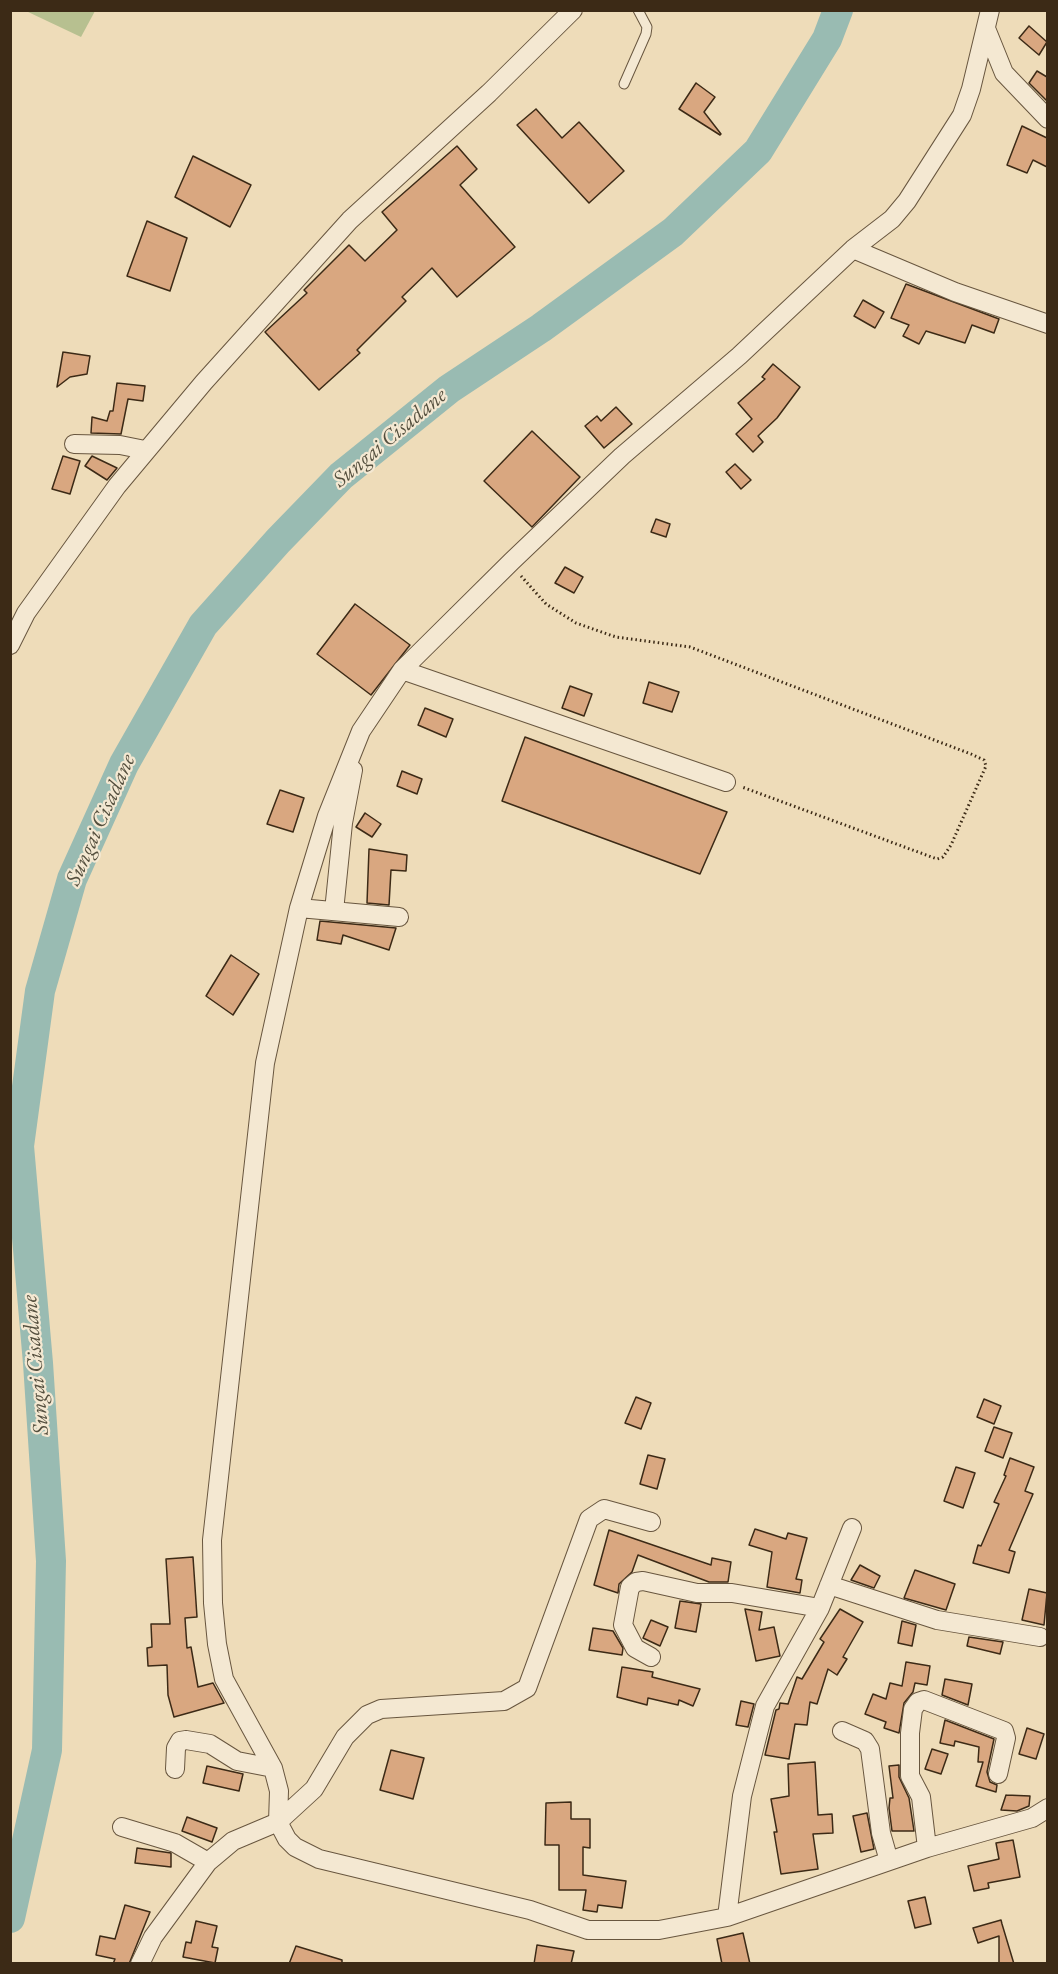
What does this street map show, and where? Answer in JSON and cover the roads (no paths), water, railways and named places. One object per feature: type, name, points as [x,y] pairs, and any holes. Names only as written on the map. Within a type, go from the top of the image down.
[{"type":"street","points":[[10,645],[26,612],[145,450],[350,220],[489,93],[573,10]]},
{"type":"street","points":[[990,10],[972,89],[954,129],[907,201],[892,219],[853,249],[739,356],[622,456],[512,561],[402,670],[361,731],[327,816],[299,908],[266,1063],[212,1540],[214,1613],[224,1679],[273,1768],[279,1791],[278,1822],[287,1839],[295,1847],[319,1858],[530,1910],[588,1930],[659,1930],[727,1917],[927,1848],[1032,1818],[1047,1808]]},
{"type":"street","points":[[987,31],[1004,73],[1047,119]]},
{"type":"street","points":[[853,249],[955,292],[1047,324]]},
{"type":"street","points":[[74,444],[120,445],[145,450]]},
{"type":"street","points":[[402,670],[726,782]]},
{"type":"street","points":[[334,911],[343,823],[361,731]]},
{"type":"street","points":[[299,908],[399,918]]},
{"type":"street","points":[[140,1964],[153,1937],[208,1862],[233,1841],[278,1822],[314,1789],[345,1737],[367,1715],[381,1709],[504,1701],[527,1688],[589,1519],[604,1509],[651,1522]]},
{"type":"street","points":[[727,1917],[742,1796],[765,1706],[820,1608],[852,1528]]},
{"type":"street","points":[[651,1657],[635,1648],[623,1625],[630,1587],[636,1582],[643,1581],[697,1593],[732,1593],[820,1608]]},
{"type":"street","points":[[829,1585],[937,1620],[1040,1637]]},
{"type":"street","points":[[927,1848],[921,1797],[910,1776],[911,1725],[913,1709],[918,1702],[924,1700],[1004,1731],[1006,1738],[998,1774]]},
{"type":"street","points":[[842,1731],[865,1741],[870,1749],[881,1833],[889,1861]]},
{"type":"street","points":[[175,1769],[177,1748],[180,1741],[186,1740],[210,1744],[237,1761],[273,1768]]},
{"type":"street","points":[[122,1827],[175,1843],[208,1862]]},
{"type":"lane","points":[[624,84],[646,34],[647,27],[638,10]]},
{"type":"waterway","name":"Sungai Cisadane","points":[[10,1918],[47,1750],[51,1561],[38,1363],[19,1146],[40,991],[72,879],[124,764],[203,625],[278,541],[341,476],[449,389],[541,328],[673,232],[758,151],[827,39],[838,10]]}]
